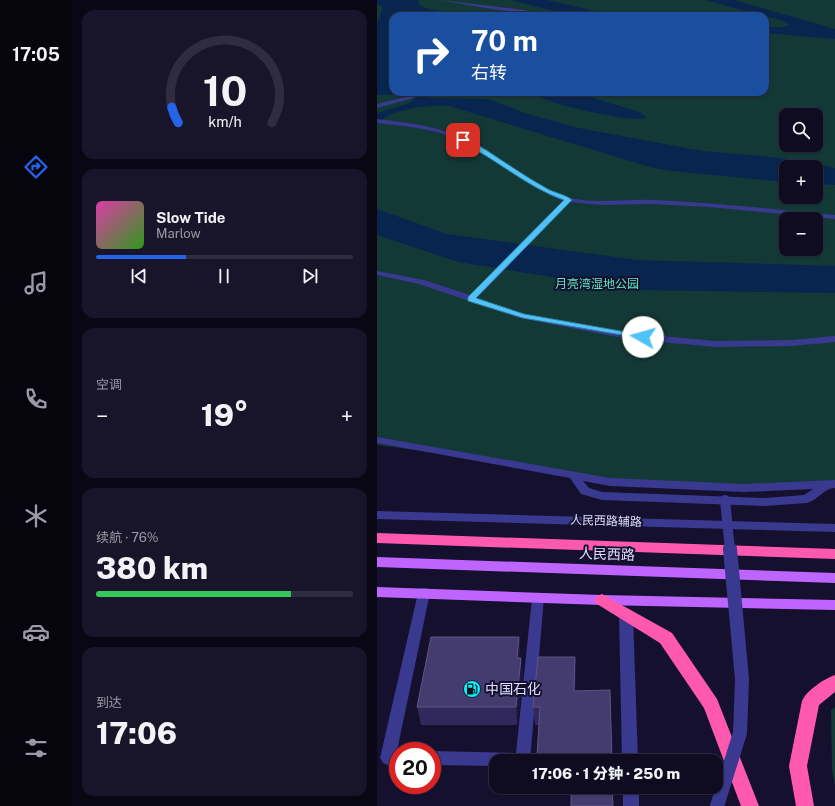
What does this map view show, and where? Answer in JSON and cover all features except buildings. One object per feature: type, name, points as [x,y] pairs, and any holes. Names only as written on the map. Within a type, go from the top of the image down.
[{"type":"highway","points":[[377,538],[835,554]]},
{"type":"highway","points":[[602,600],[666,638],[711,704],[750,806]]},
{"type":"highway","points":[[805,806],[798,766],[811,701],[835,682]]},
{"type":"main road","name":"人民西路","points":[[377,562],[835,578]]},
{"type":"main road","points":[[377,592],[602,600],[835,605]]},
{"type":"street","points":[[441,0],[531,12]]},
{"type":"street","points":[[377,106],[416,96]]},
{"type":"street","points":[[377,121],[430,128],[449,134],[476,147],[550,193],[569,200],[601,203],[651,202],[709,204],[835,217]]},
{"type":"street","points":[[471,299],[569,200]]},
{"type":"street","points":[[377,272],[421,282],[523,316],[628,336],[716,344],[793,343],[835,339]]},
{"type":"street","points":[[377,440],[610,482],[744,488],[831,484]]},
{"type":"street","points":[[573,475],[585,491],[602,496],[765,502],[807,499],[831,484]]},
{"type":"street","points":[[717,806],[740,733],[742,679],[725,500]]},
{"type":"street","name":"人民西路辅路","points":[[377,514],[835,528]]},
{"type":"street","points":[[391,742],[424,593]]},
{"type":"street","points":[[441,758],[523,760],[538,598]]},
{"type":"street","points":[[626,614],[630,754]]},
{"type":"street","points":[[631,794],[631,806]]},
{"type":"green space","name":"月亮湾湿地公园","points":[[377,0],[835,0],[835,485],[744,488],[610,482],[469,457],[377,445]]},
{"type":"green space","points":[[835,707],[835,785],[832,770],[831,710]]},
{"type":"water","points":[[377,0],[418,0],[419,5],[429,9],[446,12],[389,12],[389,95],[377,95],[377,25],[383,7],[377,4]]},
{"type":"water","points":[[511,0],[547,0],[600,12],[561,12]]},
{"type":"water","points":[[705,0],[734,0],[835,29],[835,39],[769,33],[769,27],[783,27],[790,25],[783,21],[769,17],[769,12],[750,12]]},
{"type":"water","points":[[408,96],[488,99],[528,114],[579,128],[702,151],[793,160],[779,160],[779,181],[672,171],[653,168],[449,106],[421,107],[401,111],[392,114],[377,124],[377,113],[413,101],[413,99]]},
{"type":"water","points":[[539,96],[587,96],[639,112],[647,117],[641,119],[630,119],[616,117],[545,99]]},
{"type":"water","points":[[823,166],[835,168],[835,185],[823,184]]},
{"type":"water","points":[[377,209],[447,234],[637,260],[835,266],[835,293],[634,290],[458,262],[377,235]]},
{"type":"place","name":"中国石化","points":[[472,689]]},
{"type":"route","points":[[463,140],[550,193],[569,200],[471,299],[523,316],[628,336],[643,337]]}]
